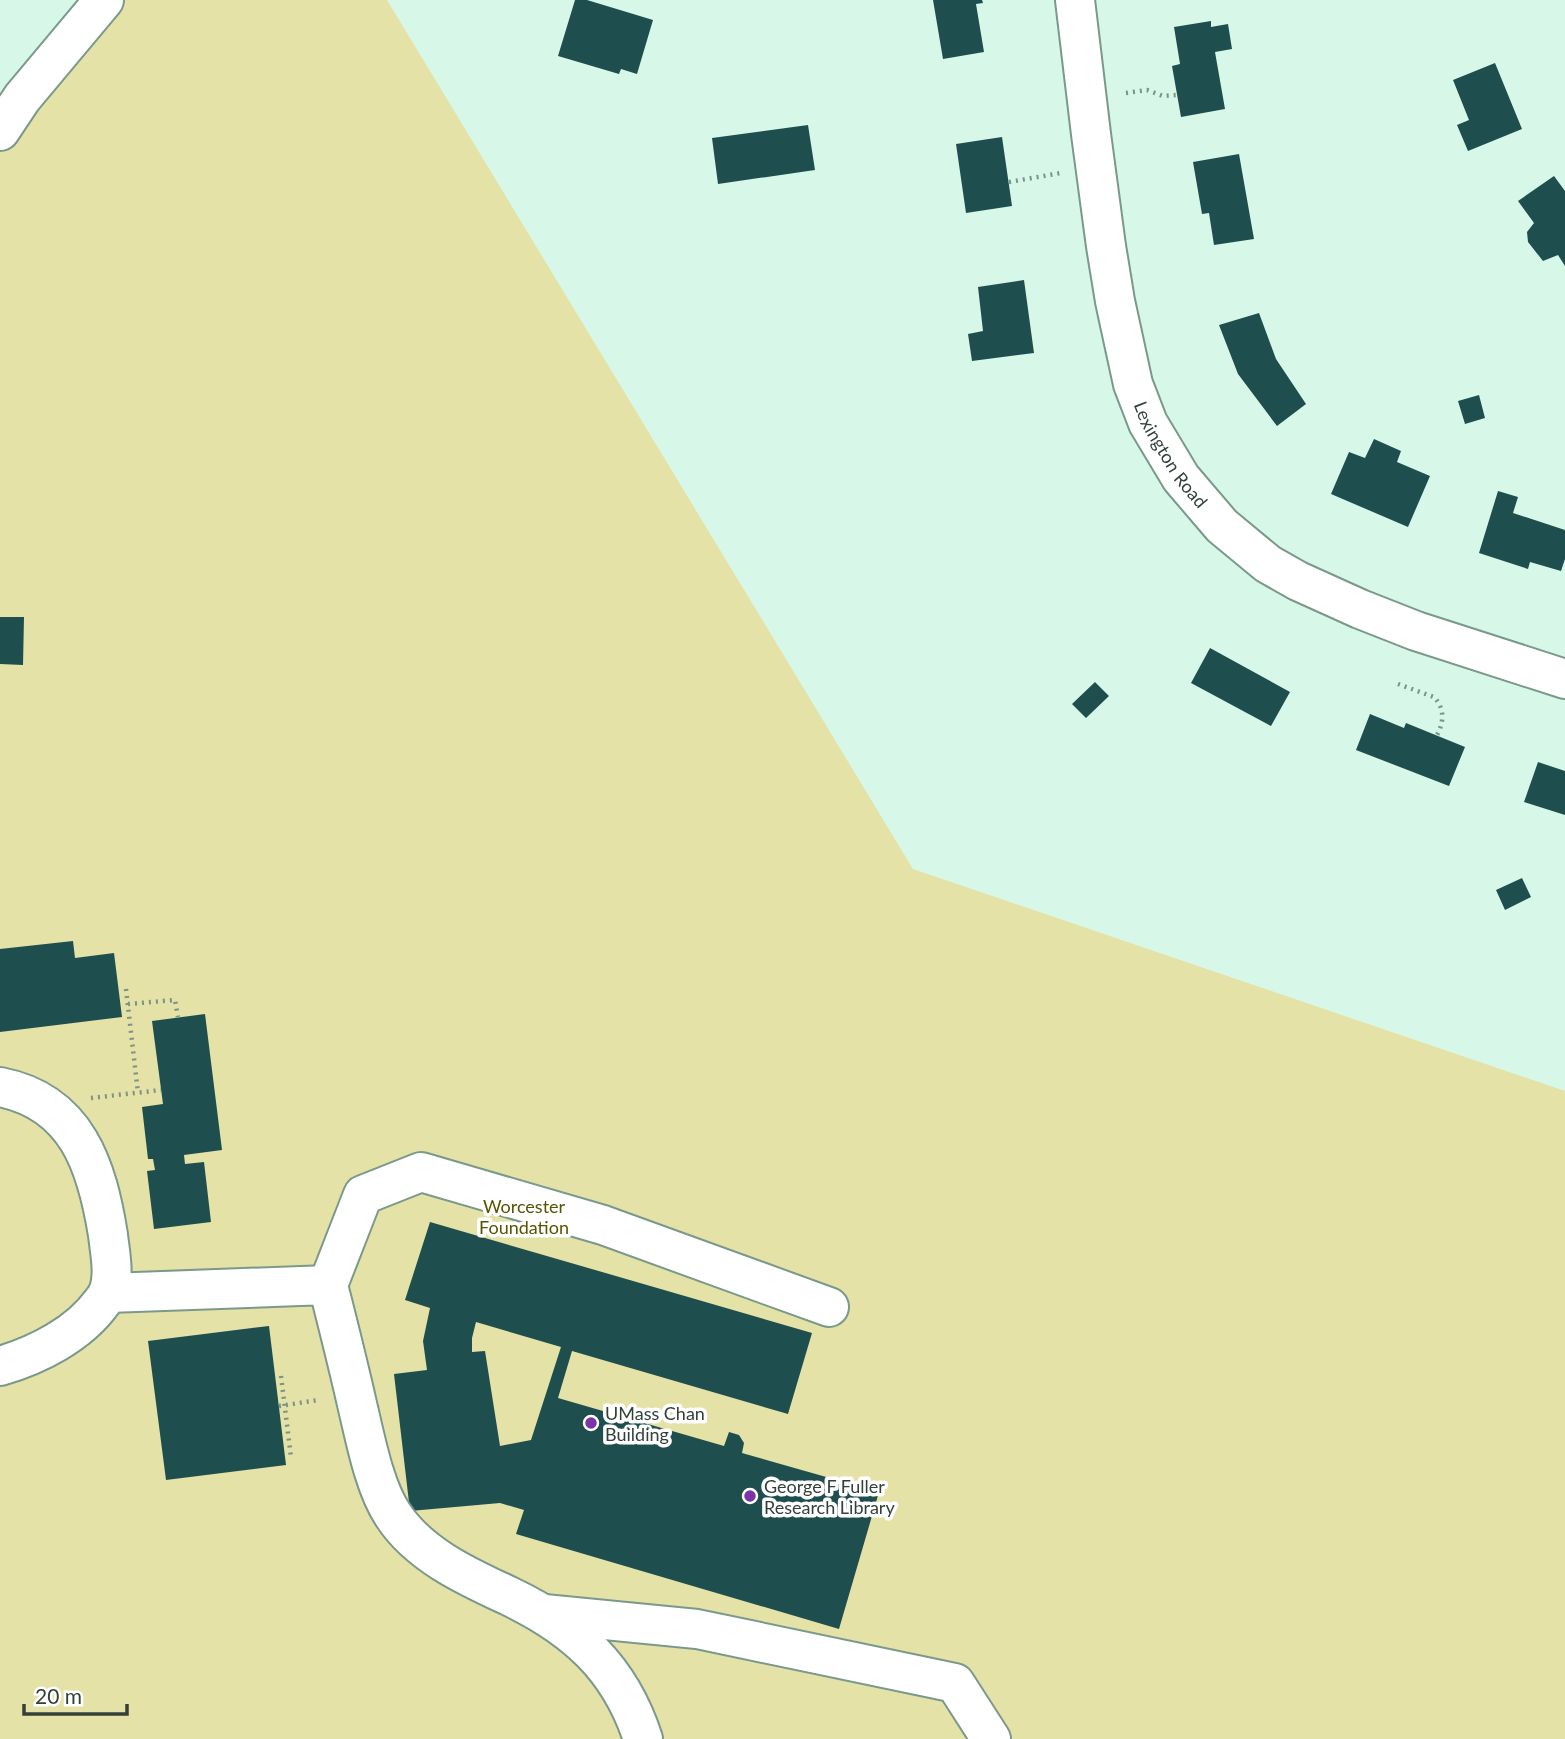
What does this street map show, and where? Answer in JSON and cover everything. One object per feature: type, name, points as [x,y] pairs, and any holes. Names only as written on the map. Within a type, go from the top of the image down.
[{"type":"street","points":[[0,131],[22,98],[104,0]]},
{"type":"street","name":"Lexington Road","points":[[1075,0],[1106,246],[1133,384],[1148,423],[1181,478],[1222,526],[1268,564],[1297,581],[1416,631],[1565,679]]},
{"type":"street","points":[[0,1087],[15,1090],[41,1102],[70,1128],[82,1145],[94,1169],[101,1196],[112,1271],[108,1293],[91,1317],[38,1352],[0,1366]]},
{"type":"street","points":[[643,1739],[622,1690],[601,1660],[583,1643],[542,1614],[449,1565],[408,1534],[382,1495],[328,1285],[363,1195],[421,1172],[603,1225],[829,1307]]},
{"type":"street","points":[[108,1293],[328,1285]]},
{"type":"street","points":[[542,1614],[697,1629],[955,1683],[991,1739]]},
{"type":"path","points":[[1126,93],[1147,90],[1163,96],[1177,95]]},
{"type":"path","points":[[1009,182],[1066,172]]},
{"type":"path","points":[[1398,684],[1434,697],[1438,701],[1443,716],[1437,735]]},
{"type":"path","points":[[126,989],[138,1093]]},
{"type":"path","points":[[128,1004],[175,1000],[178,1017]]},
{"type":"path","points":[[41,1102],[161,1090]]},
{"type":"path","points":[[281,1376],[291,1457]]},
{"type":"green space","name":"Worcester Foundation","points":[[82,0],[387,0],[913,869],[1565,1091],[1565,1739],[0,1739],[0,105]]},
{"type":"building","points":[[575,0],[587,0],[653,20],[637,74],[621,69],[619,74],[558,56]]},
{"type":"building","points":[[933,0],[982,0],[983,3],[976,4],[984,52],[943,59]]},
{"type":"building","points":[[1211,21],[1211,27],[1228,24],[1232,49],[1215,52],[1225,109],[1181,117],[1172,66],[1180,64],[1174,27]]},
{"type":"building","points":[[1495,63],[1522,129],[1468,151],[1457,125],[1469,120],[1453,80]]},
{"type":"building","points":[[808,125],[815,170],[718,184],[712,138]]},
{"type":"building","points":[[1002,137],[1012,206],[966,213],[956,144]]},
{"type":"building","points":[[1239,154],[1254,239],[1214,245],[1209,213],[1202,214],[1193,162]]},
{"type":"building","points":[[1554,176],[1565,191],[1565,266],[1558,255],[1543,261],[1528,242],[1527,232],[1534,223],[1518,201]]},
{"type":"building","points":[[1024,280],[1034,353],[972,361],[968,334],[983,331],[978,287]]},
{"type":"building","points":[[1259,313],[1276,359],[1306,404],[1277,426],[1238,374],[1219,325]]},
{"type":"building","points":[[1479,395],[1485,418],[1465,424],[1458,401]]},
{"type":"building","points":[[1374,439],[1401,451],[1397,462],[1430,476],[1408,527],[1331,494],[1349,452],[1365,458]]},
{"type":"building","points":[[1498,491],[1518,497],[1513,513],[1565,530],[1565,559],[1561,571],[1530,562],[1528,569],[1479,553]]},
{"type":"building","points":[[0,617],[24,617],[23,665],[0,664]]},
{"type":"building","points":[[1210,648],[1290,692],[1271,726],[1191,683]]},
{"type":"building","points":[[1095,682],[1109,696],[1086,718],[1072,704]]},
{"type":"building","points":[[1370,714],[1404,728],[1406,723],[1465,747],[1449,786],[1356,750]]},
{"type":"building","points":[[1538,762],[1565,771],[1565,815],[1524,802]]},
{"type":"building","points":[[1522,878],[1531,897],[1505,910],[1496,890]]},
{"type":"building","points":[[73,941],[75,958],[114,953],[122,1017],[0,1032],[0,949]]},
{"type":"building","points":[[205,1014],[222,1150],[184,1155],[185,1164],[204,1162],[211,1222],[154,1229],[147,1171],[155,1170],[153,1159],[148,1159],[142,1107],[163,1104],[152,1021]]},
{"type":"building","name":"UMass Chan Building","points":[[430,1222],[812,1333],[788,1414],[572,1351],[558,1398],[724,1446],[729,1432],[739,1435],[744,1443],[742,1453],[879,1492],[839,1629],[516,1534],[524,1510],[500,1503],[410,1511],[394,1374],[427,1370],[423,1341],[430,1308],[405,1300]],"holes":[[[476,1322],[561,1347],[531,1440],[500,1446],[485,1351],[472,1352]]]},
{"type":"building","points":[[269,1326],[286,1465],[166,1480],[148,1341]]},
{"type":"place","name":"UMass Chan Building","points":[[591,1423]]},
{"type":"place","name":"George F Fuller Research Library","points":[[750,1496]]}]
